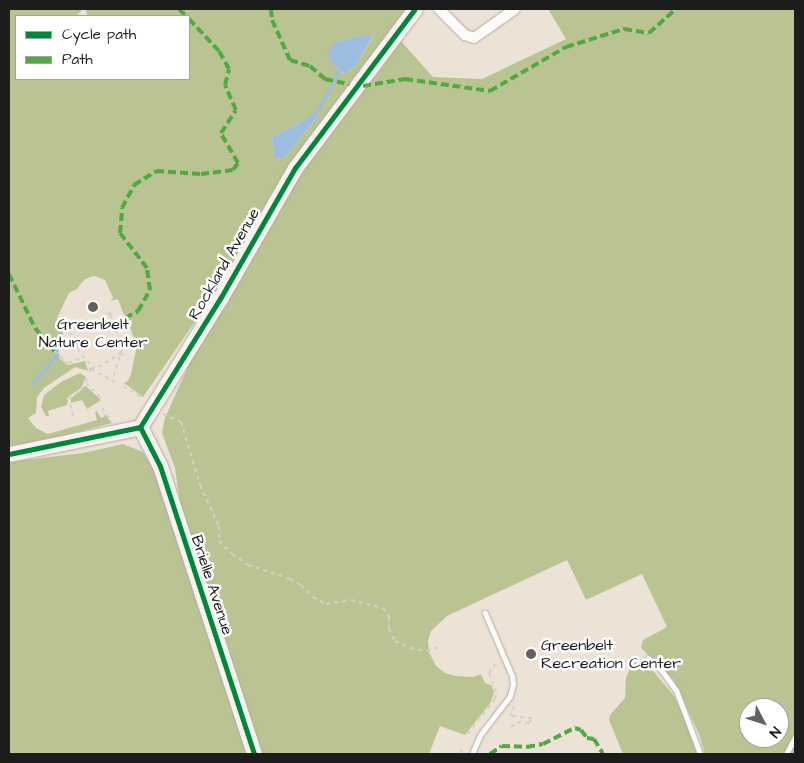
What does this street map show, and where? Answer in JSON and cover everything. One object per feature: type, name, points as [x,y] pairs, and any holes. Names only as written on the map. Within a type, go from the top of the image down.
[{"type":"street","name":"Rockland Avenue","points":[[140,427],[221,297],[295,168],[332,116],[415,9]]},
{"type":"street","points":[[438,9],[465,35],[474,38],[515,9]]},
{"type":"street","points":[[9,454],[140,427]]},
{"type":"street","name":"Brielle Avenue","points":[[140,427],[160,466],[254,754]]},
{"type":"lane","points":[[472,754],[480,735],[512,692],[512,676],[484,613]]},
{"type":"lane","points":[[648,658],[662,671],[676,690],[700,754]]},
{"type":"lane","points":[[786,754],[795,737]]},
{"type":"path","points":[[110,314],[121,344],[121,354],[114,382],[90,370],[70,331],[88,324],[90,330],[103,326],[100,317],[114,312]]},
{"type":"path","points":[[54,351],[70,363],[84,357]]},
{"type":"path","points":[[90,370],[121,354],[125,354]]},
{"type":"path","points":[[73,416],[69,399],[82,389],[88,378]]},
{"type":"path","points":[[86,383],[101,398]]},
{"type":"path","points":[[122,386],[142,398]]},
{"type":"path","points":[[102,408],[114,422]]},
{"type":"path","points":[[164,413],[181,422],[200,484],[219,526],[219,541],[232,554],[248,565],[301,585],[313,597],[326,604],[351,600],[383,608],[389,617],[389,629],[395,641],[410,648],[427,651],[442,646]]},
{"type":"path","points":[[468,734],[495,699],[496,692],[489,672],[495,664]]},
{"type":"path","points":[[510,727],[517,722],[528,723],[532,718],[510,716],[514,710],[513,705]]},
{"type":"path","points":[[461,754],[462,746]]},
{"type":"green space","points":[[9,9],[83,9],[77,15],[15,15],[15,80],[190,80],[190,15],[87,15],[86,9],[406,9],[287,168],[214,294],[143,397],[124,383],[128,381],[131,374],[136,350],[132,347],[131,342],[134,339],[130,326],[125,323],[130,314],[124,315],[118,299],[110,301],[113,298],[105,280],[95,276],[84,280],[77,289],[69,293],[57,318],[62,332],[57,352],[60,355],[59,358],[68,365],[85,361],[88,371],[75,367],[44,388],[37,397],[36,413],[28,418],[36,428],[48,434],[97,420],[95,412],[97,411],[101,418],[105,416],[103,412],[112,423],[9,447]],"holes":[[[365,35],[373,37],[355,66],[343,74],[336,67],[336,42]],[[318,111],[318,116],[283,159],[274,158],[272,137],[300,123]]]},
{"type":"green space","points":[[548,9],[795,9],[795,754],[705,754],[699,734],[674,680],[641,648],[643,640],[667,627],[642,574],[586,600],[567,560],[447,616],[431,631],[428,641],[429,652],[436,666],[445,673],[455,676],[473,677],[481,674],[485,683],[491,685],[494,692],[491,702],[465,735],[440,726],[429,754],[261,754],[181,509],[175,468],[162,433],[165,418],[198,344],[316,147],[400,40],[433,77],[482,79],[566,39]]},
{"type":"green space","points":[[80,373],[86,377],[81,388],[68,397],[67,405],[48,411],[49,416],[46,416],[41,407],[44,395],[61,382]]},
{"type":"green space","points":[[86,386],[101,400],[87,409],[82,400],[71,403],[71,398]]},
{"type":"green space","points":[[123,444],[143,452],[160,484],[248,754],[9,754],[9,462],[83,453]]},
{"type":"green space","points":[[636,662],[640,662],[654,672],[674,696],[685,718],[697,754],[623,754],[609,720],[610,715],[625,698],[626,678],[630,668]]},
{"type":"water","points":[[365,35],[373,36],[355,66],[344,74],[336,67],[327,53],[336,42]]},
{"type":"water","points":[[318,110],[318,116],[283,159],[274,158],[272,137],[300,123]]},
{"type":"waterway","points":[[318,110],[339,70]]},
{"type":"waterway","points":[[33,383],[55,357],[61,333]]},
{"type":"marked path","points":[[179,9],[185,15]]},
{"type":"marked path","points":[[271,9],[272,20],[290,60],[310,66],[325,79],[349,84]]},
{"type":"marked path","points":[[363,86],[405,79],[490,91],[566,47],[624,29],[649,33],[676,9]]},
{"type":"marked path","points":[[125,318],[138,311],[150,290],[147,268],[120,233],[122,208],[134,185],[156,171],[201,174],[233,170],[238,163],[221,133],[236,110],[225,85],[229,69],[219,51],[190,20]]},
{"type":"marked path","points":[[9,274],[35,328],[54,351]]},
{"type":"marked path","points":[[490,754],[502,746],[527,747],[543,744],[575,728],[581,730],[587,738],[594,739],[603,754]]},
{"type":"cycle path","points":[[9,454],[140,427],[221,297],[295,168],[415,9]]},
{"type":"cycle path","points":[[140,427],[160,466],[254,754]]},
{"type":"place","name":"Greenbelt Nature Center","points":[[93,307]]},
{"type":"place","name":"Greenbelt Recreation Center","points":[[531,654]]}]
